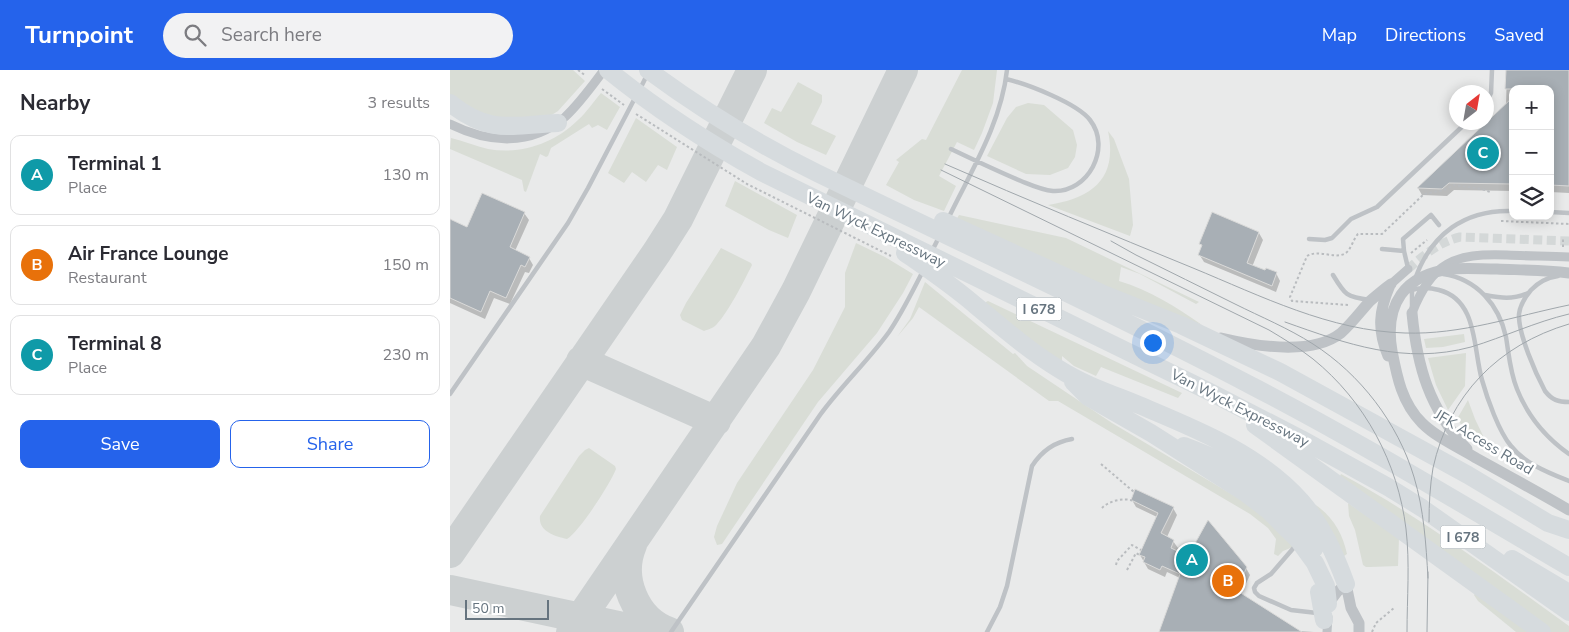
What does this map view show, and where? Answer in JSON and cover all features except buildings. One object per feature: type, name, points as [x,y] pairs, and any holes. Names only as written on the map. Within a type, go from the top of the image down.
[{"type":"highway","name":"Van Wyck Expressway","points":[[649,70],[694,103],[817,174],[1146,332],[1276,398],[1361,445],[1569,568]]},
{"type":"highway","name":"Van Wyck Expressway","points":[[601,75],[625,84],[675,120],[725,152],[779,182],[1208,391],[1388,487],[1439,520],[1569,612]]},
{"type":"highway","points":[[450,103],[466,115],[481,122],[499,126],[520,127],[558,123]]},
{"type":"highway","points":[[891,209],[914,208],[1095,290],[1203,335],[1300,382],[1468,475],[1548,522],[1569,530]]},
{"type":"highway","points":[[871,227],[960,292],[1020,343],[1061,370],[1093,386],[1205,433],[1241,453],[1274,476],[1301,500],[1318,524],[1331,547],[1346,584]]},
{"type":"highway","points":[[1061,370],[1088,397],[1151,433],[1252,497],[1279,519],[1299,541],[1324,579],[1327,592],[1326,622]]},
{"type":"highway","points":[[1208,391],[1542,632]]},
{"type":"highway","points":[[1151,433],[1220,460],[1241,471],[1276,496],[1294,514],[1311,541],[1318,569],[1326,622]]},
{"type":"highway","points":[[1388,487],[1569,592]]},
{"type":"highway","points":[[1536,590],[1569,624]]},
{"type":"street","points":[[450,124],[485,137],[515,139],[543,132],[558,123],[570,112],[601,75]]},
{"type":"street","points":[[1475,457],[1450,429],[1432,399],[1420,363],[1414,338],[1412,313],[1422,291],[1429,280],[1440,270],[1458,259],[1480,255],[1569,257]]},
{"type":"street","points":[[1203,335],[1274,347],[1318,344],[1340,333],[1371,301],[1408,269]]},
{"type":"street","name":"JFK Access Road","points":[[1569,274],[1551,271],[1473,269],[1452,269],[1432,273],[1411,283],[1398,298],[1392,312],[1389,327],[1397,378],[1410,408],[1422,423],[1444,440],[1569,510]]},
{"type":"street","points":[[1391,284],[1382,307],[1380,327],[1382,342],[1397,378]]},
{"type":"street","points":[[1326,622],[1337,592],[1346,584],[1351,608],[1359,628]]},
{"type":"lane","points":[[450,394],[578,207],[649,70]]},
{"type":"lane","points":[[671,632],[820,415],[889,332],[910,297],[989,135],[1000,107],[1007,70]]},
{"type":"lane","points":[[1491,85],[1492,70]]},
{"type":"lane","points":[[951,150],[1009,176],[1051,191],[1059,191],[1075,186],[1091,171],[1097,157],[1098,135],[1090,120],[1068,104],[1025,85],[1006,79]]},
{"type":"lane","points":[[1309,239],[1325,240],[1332,238],[1352,219],[1377,207],[1459,130]]},
{"type":"lane","points":[[1412,313],[1411,302],[1414,281],[1422,261],[1436,241],[1449,229],[1474,216],[1491,212],[1509,211]]},
{"type":"lane","points":[[1554,212],[1569,213]]},
{"type":"lane","points":[[1408,269],[1404,251],[1404,240],[1431,215],[1439,225]]},
{"type":"lane","points":[[1382,249],[1404,251]]},
{"type":"lane","points":[[1432,273],[1459,278],[1473,285],[1485,295],[1494,308],[1506,336],[1512,374],[1526,409],[1545,434],[1569,454]]},
{"type":"lane","points":[[1569,274],[1546,278],[1537,284],[1522,304],[1519,315],[1526,347],[1545,391],[1555,400],[1569,402]]},
{"type":"lane","points":[[1333,275],[1349,296],[1371,301]]},
{"type":"lane","points":[[1398,298],[1409,291],[1421,288],[1445,292],[1458,300],[1470,320],[1482,381],[1507,442],[1529,462],[1569,481]]},
{"type":"lane","points":[[1485,295],[1517,298],[1529,293]]},
{"type":"lane","points":[[986,632],[1008,586],[1032,466],[1052,445],[1072,439]]},
{"type":"lane","points":[[1299,541],[1271,574],[1257,583],[1254,588],[1255,592],[1259,596],[1291,610],[1317,613],[1326,622]]},
{"type":"path","points":[[578,70],[601,75],[626,106]]},
{"type":"path","points":[[633,111],[747,184],[896,259]]},
{"type":"path","points":[[1348,306],[1292,301],[1290,297],[1307,256],[1311,253],[1343,255],[1354,237],[1358,234],[1382,234],[1424,194],[1454,186],[1482,189],[1490,192]]},
{"type":"path","points":[[1501,221],[1569,224]]},
{"type":"path","points":[[1412,253],[1432,236]]},
{"type":"path","points":[[1101,464],[1134,492]]},
{"type":"path","points":[[1102,508],[1106,504],[1128,498],[1133,501]]},
{"type":"path","points":[[1116,565],[1117,561],[1132,545],[1141,550]]},
{"type":"path","points":[[1127,570],[1136,553],[1142,556]]},
{"type":"path","points":[[1372,632],[1376,623],[1394,608]]},
{"type":"shaded area","points":[[450,70],[1569,70],[1569,632],[450,632]]},
{"type":"shaded area","points":[[450,70],[573,70],[585,81],[558,111],[539,123],[450,113]]},
{"type":"shaded area","points":[[962,70],[997,70],[993,103],[974,150],[957,142],[939,176],[956,186],[944,211],[914,200],[886,185],[899,162],[896,160],[922,139],[926,140]]},
{"type":"shaded area","points":[[798,82],[822,95],[822,102],[811,124],[836,136],[826,155],[797,142],[764,123],[772,108],[781,112]]},
{"type":"shaded area","points":[[601,93],[620,107],[607,130],[598,125],[592,128],[589,124],[551,148],[548,156],[540,154],[526,192],[524,191],[522,180],[450,149],[451,138],[488,149],[500,150],[525,149],[548,141],[569,128],[584,114]]},
{"type":"shaded area","points":[[1028,103],[1044,105],[1073,130],[1077,145],[1075,157],[1068,168],[1050,175],[1026,174],[987,156],[1007,118],[1016,107]]},
{"type":"shaded area","points":[[636,118],[677,147],[667,170],[658,165],[646,182],[632,172],[624,183],[608,173]]},
{"type":"shaded area","points":[[1108,131],[1114,139],[1129,179],[1133,225],[1130,236],[1048,205],[1077,197],[1089,191],[1098,183],[1105,174],[1109,162]]},
{"type":"shaded area","points":[[735,181],[797,215],[788,238],[725,206]]},
{"type":"shaded area","points":[[959,215],[1066,238],[1199,302],[1196,304],[1140,274],[1121,267],[1119,281],[1152,294],[1202,325],[1095,287],[955,222]]},
{"type":"shaded area","points":[[856,243],[885,257],[913,274],[877,333],[818,402],[722,544],[717,545],[714,537],[717,526],[737,483],[813,370],[845,307],[845,273]]},
{"type":"shaded area","points":[[721,248],[752,265],[722,318],[714,326],[704,331],[682,320],[680,315]]},
{"type":"shaded area","points":[[925,282],[1013,354],[1015,353],[1027,366],[1112,423],[1238,498],[1271,522],[1293,547],[1283,551],[1278,556],[1274,554],[1276,539],[1268,528],[1250,514],[1058,401],[1049,401],[919,307],[913,318],[897,337],[910,319]]},
{"type":"shaded area","points":[[988,301],[1182,393],[1178,398],[1101,367],[1096,376],[1074,366],[1062,356],[1062,363],[1033,343],[986,304]]},
{"type":"shaded area","points":[[1464,334],[1465,342],[1443,347],[1426,348],[1424,339]]},
{"type":"shaded area","points":[[1466,353],[1465,386],[1448,410],[1436,385],[1428,358]]},
{"type":"shaded area","points":[[1468,400],[1488,446],[1487,448],[1467,432],[1457,419]]},
{"type":"shaded area","points":[[589,448],[615,466],[616,469],[601,496],[573,534],[567,539],[557,536],[544,529],[540,516],[579,456]]},
{"type":"shaded area","points":[[1341,474],[1400,508],[1457,546],[1569,626],[1569,632],[1516,632],[1478,601],[1474,595],[1483,582],[1340,476]]},
{"type":"shaded area","points":[[1348,503],[1399,538],[1398,566],[1366,567],[1363,565],[1355,530],[1349,516]]},
{"type":"shaded area","points":[[1314,504],[1331,519],[1340,532],[1347,554],[1344,556]]},
{"type":"taxiway","points":[[450,553],[678,219],[752,70]]},
{"type":"taxiway","points":[[571,632],[766,346],[796,291],[903,70]]},
{"type":"taxiway","points":[[581,361],[716,421]]},
{"type":"taxiway","points":[[632,545],[627,571],[632,596],[647,618],[669,632]]},
{"type":"taxiway","points":[[450,590],[646,632]]},
{"type":"tunnel","points":[[1408,269],[1426,254],[1452,239],[1460,237],[1569,241]]},
{"type":"tram line","points":[[945,164],[1270,300],[1323,319],[1350,326],[1377,331],[1405,333],[1447,331],[1488,324],[1569,305]]},
{"type":"tram line","points":[[941,170],[1269,330],[1308,355],[1332,376],[1363,414],[1376,435],[1387,457],[1395,480],[1402,504],[1406,529],[1408,568],[1407,632]]},
{"type":"tram line","points":[[1111,241],[1304,338],[1330,356],[1361,385],[1387,419],[1398,438],[1414,477],[1422,514],[1428,578]]},
{"type":"tram line","points":[[1285,322],[1353,344],[1399,353],[1422,354],[1471,347],[1569,314]]},
{"type":"tram line","points":[[1429,522],[1433,468],[1451,418],[1464,396],[1480,376],[1520,345],[1543,333],[1569,324]]},
{"type":"tram line","points":[[1427,632],[1428,572]]},
{"type":"place","name":"Terminal 8","points":[[1483,153]]},
{"type":"place","name":"Terminal 1","points":[[1192,560]]},
{"type":"place","name":"Air France Lounge","points":[[1228,581]]}]
